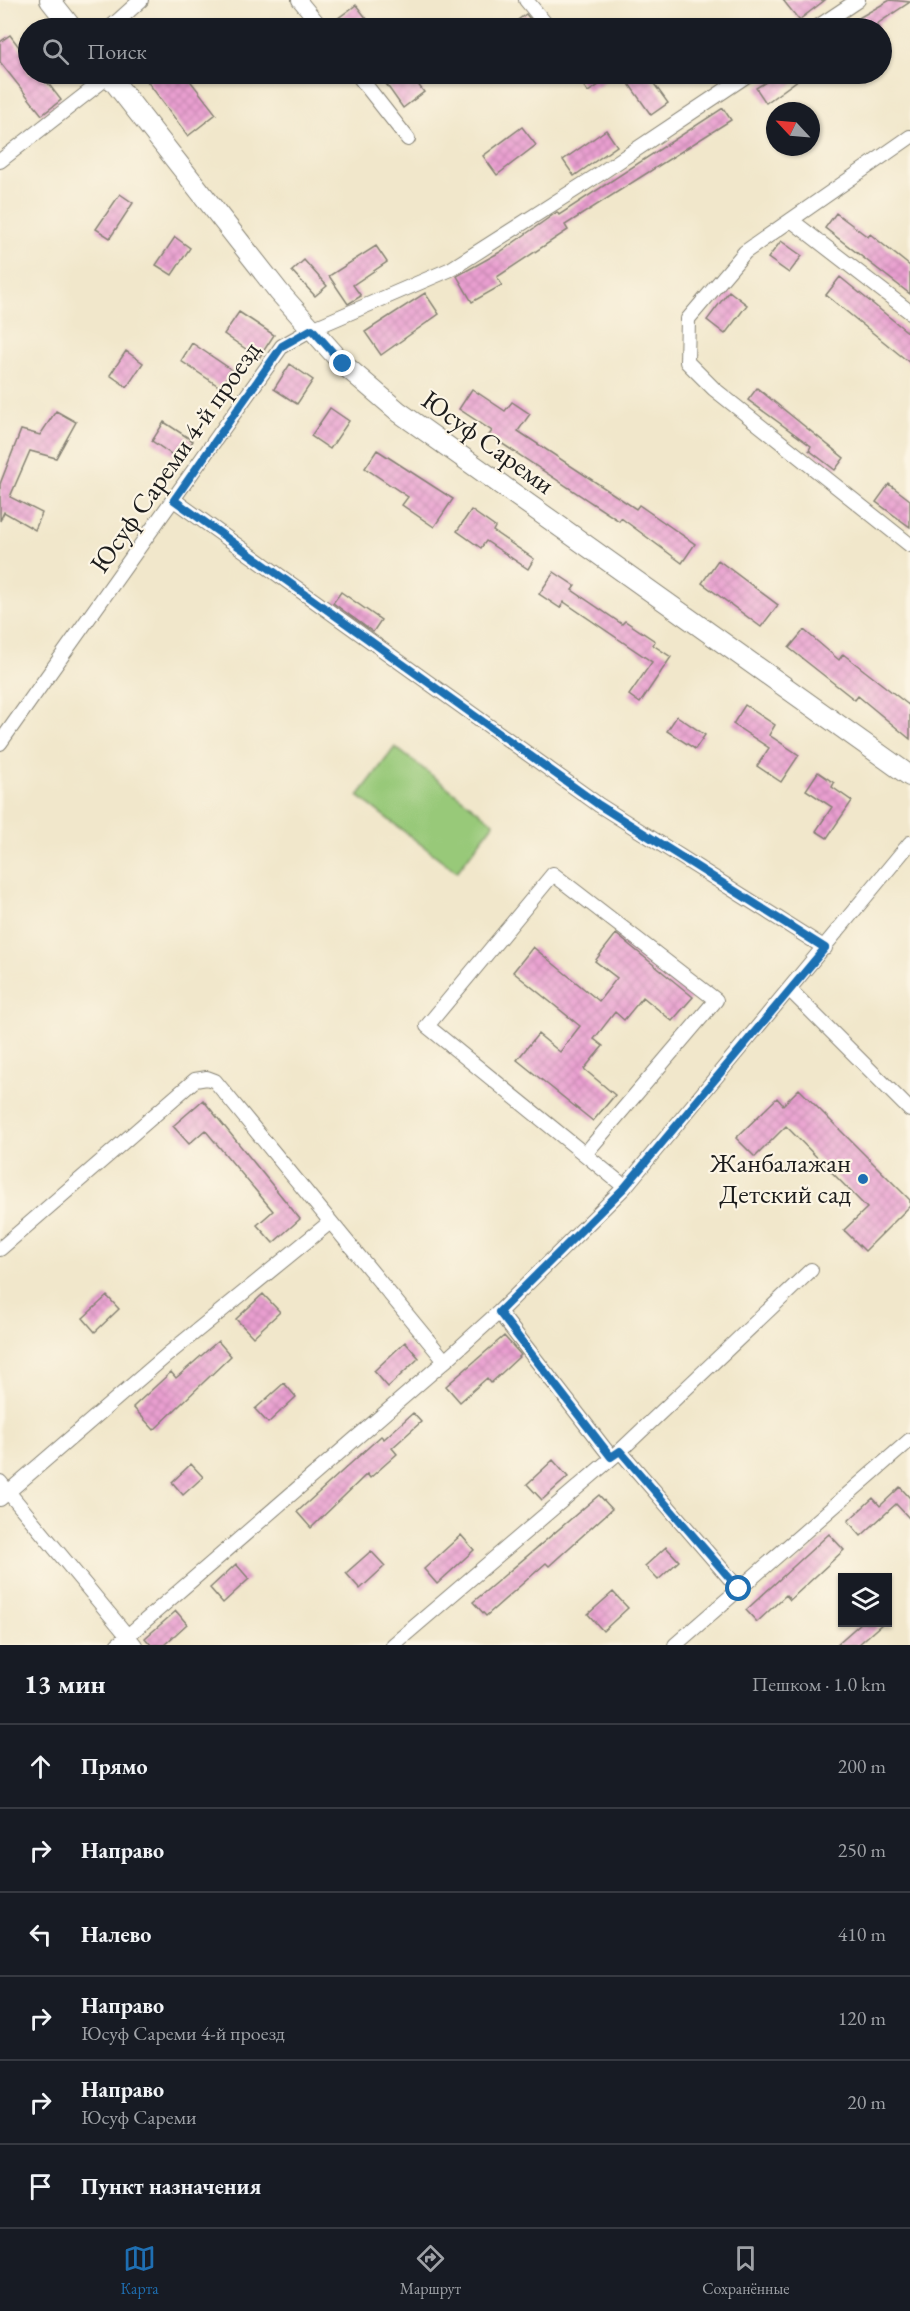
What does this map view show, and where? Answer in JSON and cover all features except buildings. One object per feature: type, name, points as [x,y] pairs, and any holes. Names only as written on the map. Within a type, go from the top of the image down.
[{"type":"main road","points":[[50,0],[64,18]]},
{"type":"main road","name":"Юсуф Сареми","points":[[115,84],[279,291],[343,364],[399,412],[910,776]]},
{"type":"street","points":[[121,18],[141,0]]},
{"type":"street","points":[[299,0],[314,18]]},
{"type":"street","points":[[526,0],[541,18]]},
{"type":"street","points":[[831,18],[858,0]]},
{"type":"street","points":[[0,161],[97,84]]},
{"type":"street","points":[[365,84],[408,139]]},
{"type":"street","name":"Юсуф Сареми 4-й проезд","points":[[0,743],[282,346],[312,329],[452,269],[598,176],[734,84]]},
{"type":"street","points":[[910,137],[744,252],[688,319],[687,362],[714,389],[910,545]]},
{"type":"street","points":[[791,220],[910,312]]},
{"type":"street","points":[[174,500],[599,805],[825,948]]},
{"type":"street","points":[[329,1223],[3,1491],[127,1642],[499,1312],[625,1187],[910,843]]},
{"type":"street","points":[[585,1154],[716,1000],[553,873],[427,1026],[625,1187]]},
{"type":"street","points":[[790,990],[910,1110]]},
{"type":"street","points":[[0,1249],[195,1080],[207,1078],[215,1081],[329,1223],[445,1361]]},
{"type":"street","points":[[393,1645],[615,1454],[811,1270]]},
{"type":"street","points":[[499,1312],[615,1454],[739,1589]]},
{"type":"street","points":[[675,1645],[910,1440]]},
{"type":"green space","points":[[395,747],[494,823],[457,872],[358,796]]},
{"type":"place","name":"Жанбалажан Детский сад","points":[[863,1179]]},
{"type":"route","points":[[343,364],[312,329],[282,346],[174,500],[599,805],[825,948],[625,1187],[499,1312],[611,1457],[620,1451],[739,1589]]}]
